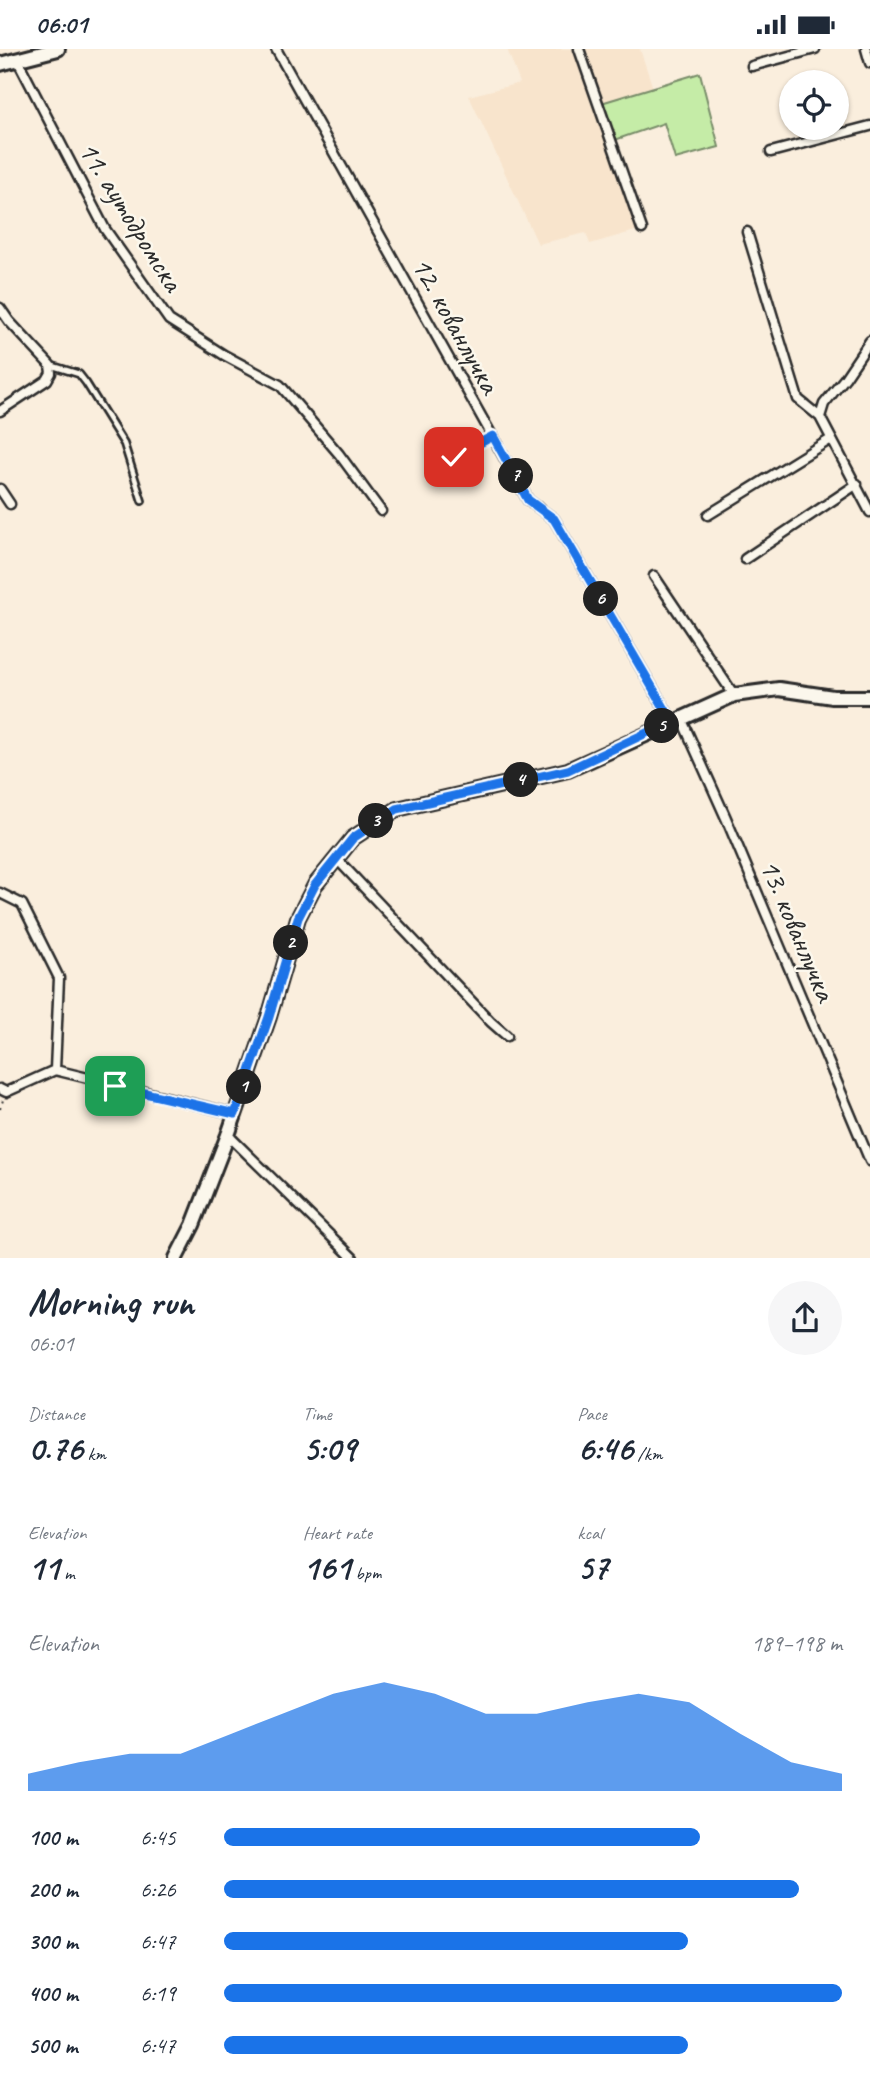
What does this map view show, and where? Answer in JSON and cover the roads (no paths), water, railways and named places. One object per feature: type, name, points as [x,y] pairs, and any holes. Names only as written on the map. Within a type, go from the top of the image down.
[{"type":"street","points":[[0,64],[58,49]]},
{"type":"street","name":"12. кованлучка","points":[[276,49],[528,500],[554,519],[677,720]]},
{"type":"street","points":[[579,49],[642,229]]},
{"type":"street","points":[[752,65],[815,49]]},
{"type":"street","points":[[866,49],[870,63]]},
{"type":"street","name":"11. аутодромска","points":[[17,59],[105,229],[169,320],[223,355],[280,385],[339,454],[381,511]]},
{"type":"street","points":[[771,152],[870,125]]},
{"type":"street","points":[[747,232],[798,398],[820,417],[870,512]]},
{"type":"street","points":[[0,308],[50,365],[51,373],[47,380],[0,411]]},
{"type":"street","points":[[820,417],[824,404],[870,341]]},
{"type":"street","points":[[708,515],[831,439]]},
{"type":"street","points":[[745,559],[857,484]]},
{"type":"street","points":[[0,489],[10,504]]},
{"type":"street","points":[[654,576],[734,695]]},
{"type":"street","points":[[176,1258],[193,1225],[228,1135],[269,1017],[298,918],[315,885],[353,838],[397,809],[568,770],[734,695],[779,689],[833,697],[870,697]]},
{"type":"street","name":"13. кованлучка","points":[[677,720],[726,818],[870,1161]]},
{"type":"street","points":[[336,858],[507,1036]]},
{"type":"street","points":[[0,893],[22,904],[59,978],[55,1070]]},
{"type":"street","points":[[0,1089],[6,1092],[55,1070],[235,1114]]},
{"type":"street","points":[[228,1135],[353,1258]]},
{"type":"lane","points":[[50,365],[79,374],[92,391],[124,444],[142,501]]},
{"type":"lane","points":[[454,457],[493,436]]}]
